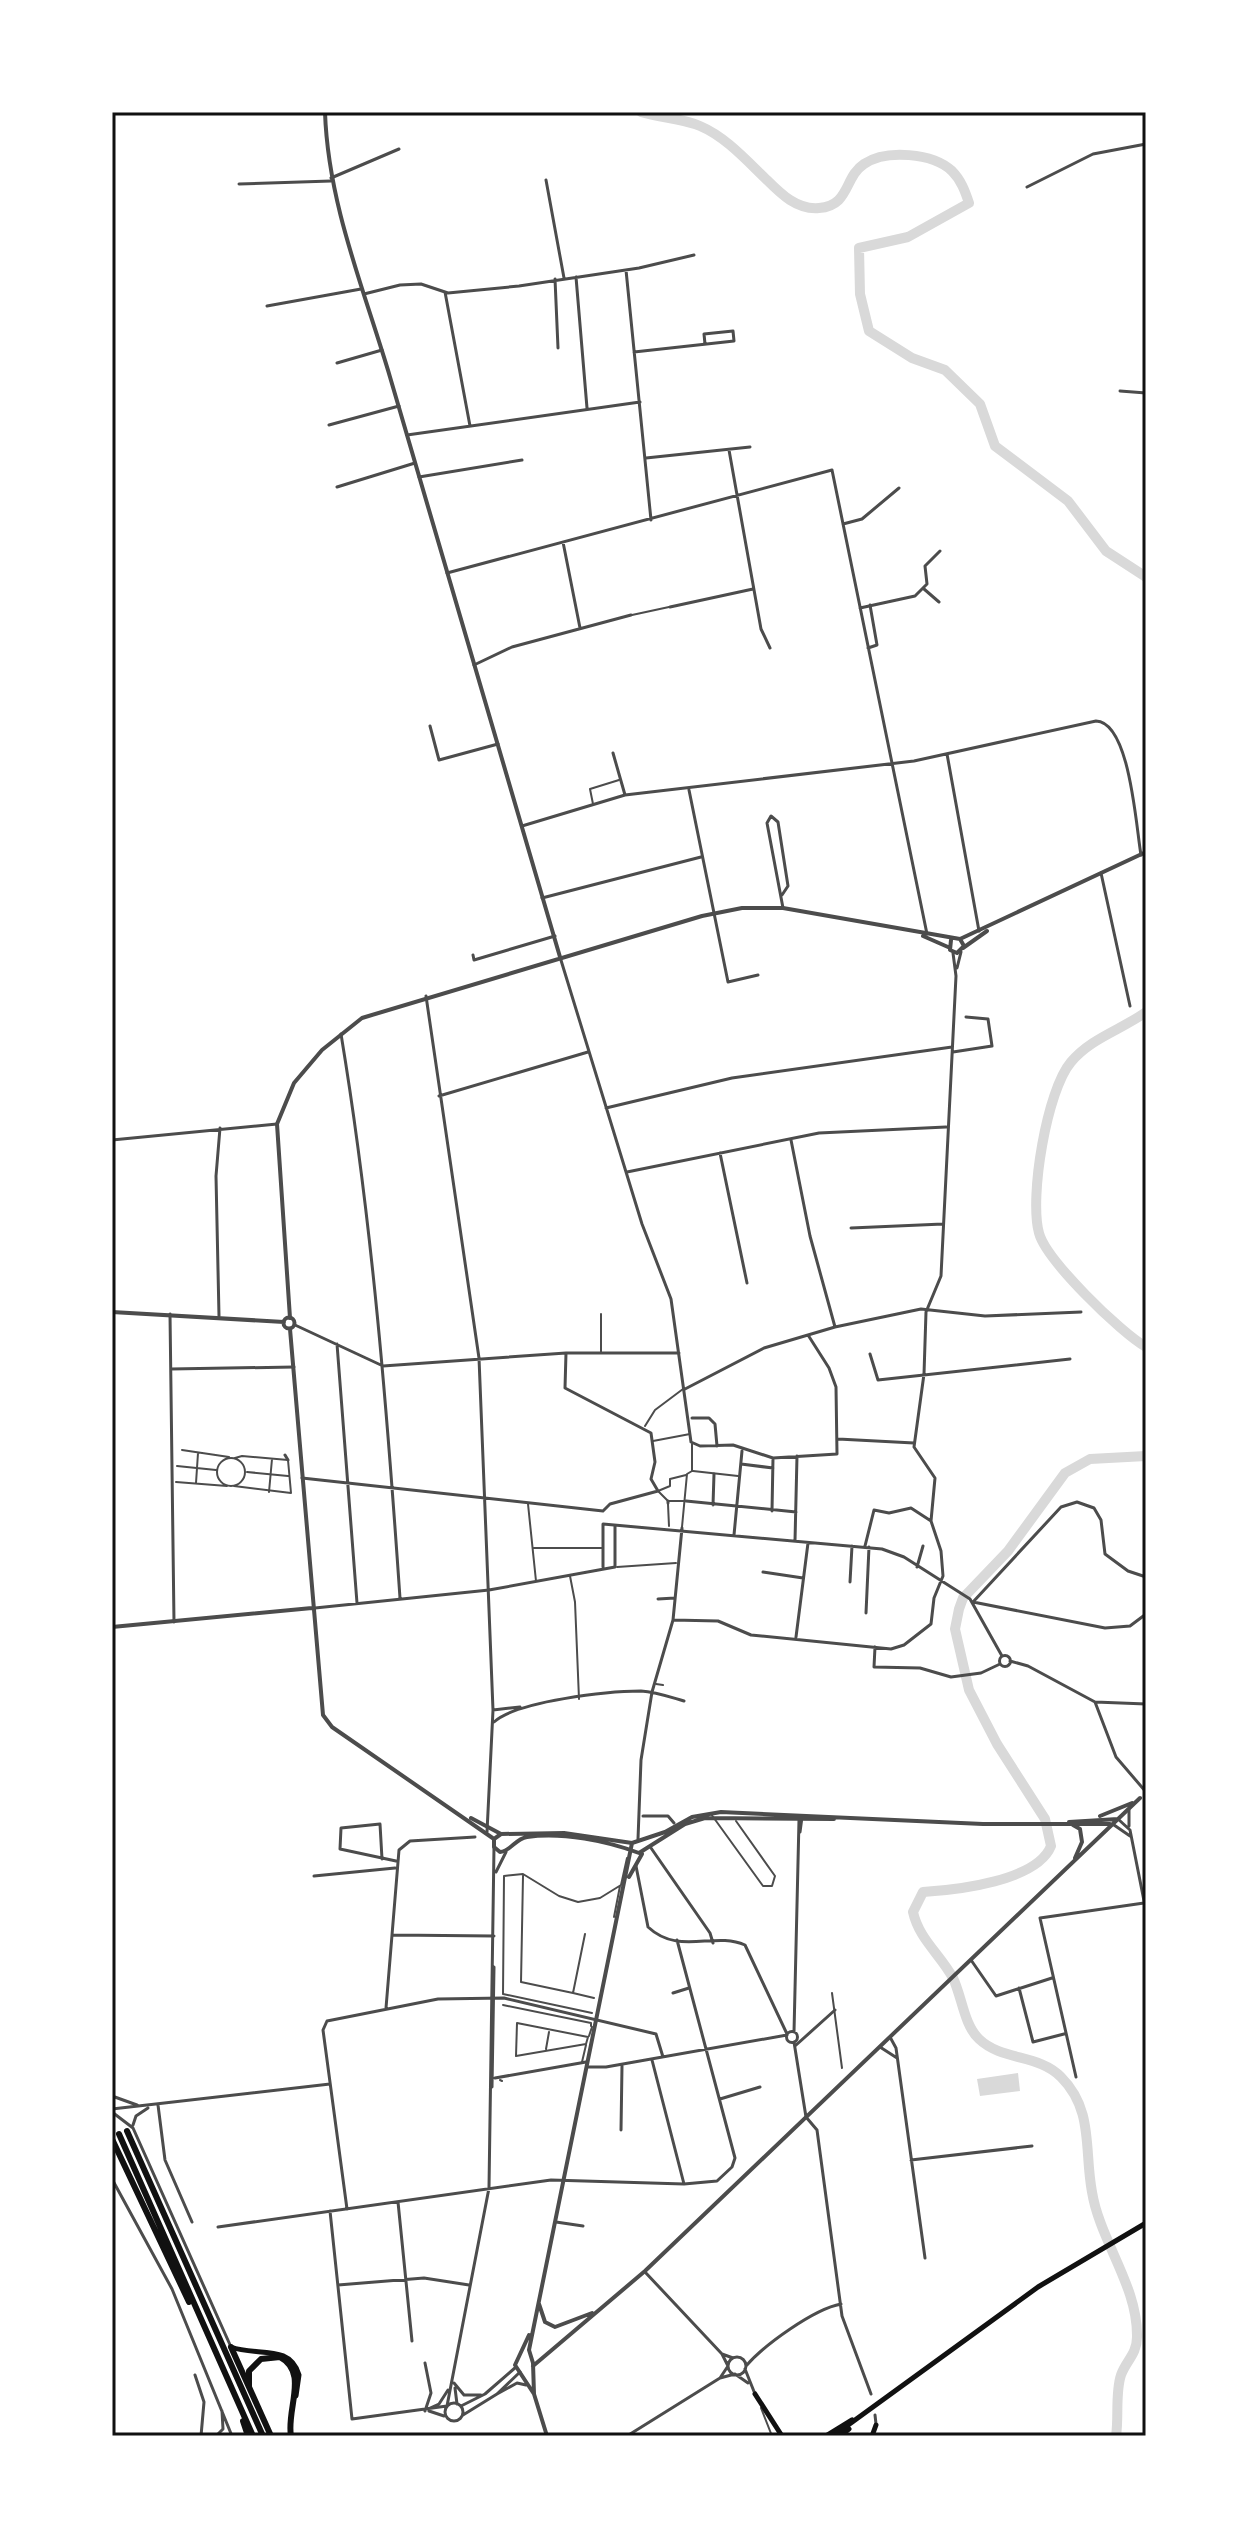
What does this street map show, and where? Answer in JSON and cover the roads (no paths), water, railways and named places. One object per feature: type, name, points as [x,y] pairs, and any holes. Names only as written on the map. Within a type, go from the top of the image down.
[{"type":"highway","points":[[130,2130],[263,2436]]},
{"type":"highway","points":[[116,2136],[251,2436]]},
{"type":"highway","points":[[231,2347],[271,2436]]},
{"type":"highway","points":[[249,2386],[249,2371],[261,2359],[280,2357],[291,2366],[296,2378],[289,2410],[292,2436]]},
{"type":"main road","points":[[833,2436],[1038,2287],[1146,2223]]},
{"type":"main road","points":[[231,2347],[248,2353],[278,2353],[295,2365],[300,2377],[292,2412],[292,2436]]},
{"type":"main road","points":[[755,2394],[782,2436]]},
{"type":"main road","points":[[826,2436],[862,2415]]},
{"type":"main road","points":[[840,2436],[862,2415]]},
{"type":"main road","points":[[874,2436],[876,2425]]},
{"type":"street","points":[[325,112],[331,179],[363,292],[605,1108],[642,1224],[671,1299],[691,1419],[692,1471]]},
{"type":"street","points":[[1027,187],[1093,154],[1146,144]]},
{"type":"street","points":[[239,184],[331,179],[399,149]]},
{"type":"street","points":[[546,180],[564,278]]},
{"type":"street","points":[[267,306],[410,284],[443,292],[576,277],[694,255]]},
{"type":"street","points":[[626,270],[651,520]]},
{"type":"street","points":[[576,277],[587,409]]},
{"type":"street","points":[[555,279],[558,348]]},
{"type":"street","points":[[443,292],[470,427]]},
{"type":"street","points":[[634,352],[734,341],[733,331],[704,334],[705,344]]},
{"type":"street","points":[[337,363],[382,350]]},
{"type":"street","points":[[1120,391],[1146,393]]},
{"type":"street","points":[[407,435],[640,402]]},
{"type":"street","points":[[329,425],[399,406]]},
{"type":"street","points":[[645,459],[750,447]]},
{"type":"street","points":[[729,450],[761,629],[770,648]]},
{"type":"street","points":[[419,477],[522,460]]},
{"type":"street","points":[[337,487],[415,463]]},
{"type":"street","points":[[447,573],[832,470],[924,935]]},
{"type":"street","points":[[843,524],[862,519],[899,488]]},
{"type":"street","points":[[563,542],[580,628]]},
{"type":"street","points":[[860,608],[915,596],[927,584],[925,566],[940,551]]},
{"type":"street","points":[[923,588],[939,602]]},
{"type":"street","points":[[474,665],[512,647],[580,628],[753,589]]},
{"type":"street","points":[[868,648],[877,645],[870,605]]},
{"type":"street","points":[[446,2417],[489,2188],[494,1839],[327,1722],[320,1706],[300,1479],[277,1124],[294,1083],[341,1034],[372,1013],[714,912],[783,908],[956,939],[997,924],[1144,854],[1120,741],[1103,721],[914,761],[891,761],[689,790],[625,795],[522,826]]},
{"type":"street","points":[[430,726],[439,760],[498,744]]},
{"type":"street","points":[[613,753],[625,795]]},
{"type":"street","points":[[947,754],[979,931]]},
{"type":"street","points":[[593,804],[590,789],[620,780]]},
{"type":"street","points":[[689,790],[728,982],[758,975]]},
{"type":"street","points":[[782,895],[788,886],[778,822],[771,816],[767,823],[783,908]]},
{"type":"street","points":[[542,898],[703,857]]},
{"type":"street","points":[[1101,873],[1130,1006]]},
{"type":"street","points":[[953,953],[962,950],[997,924]]},
{"type":"street","points":[[924,935],[953,953],[956,976]]},
{"type":"street","points":[[473,955],[474,960],[555,936]]},
{"type":"street","points":[[673,1620],[718,1621],[751,1635],[896,1649],[931,1624],[944,1567],[931,1521],[935,1478],[914,1443],[924,1374],[926,1312],[941,1276],[956,976],[962,950],[956,939]]},
{"type":"street","points":[[949,948],[956,939]]},
{"type":"street","points":[[426,996],[479,1358],[493,1710],[491,1812],[485,1823],[487,1832]]},
{"type":"street","points":[[605,1108],[732,1078],[992,1046],[988,1019],[966,1017]]},
{"type":"street","points":[[341,1034],[360,1152],[383,1366],[400,1598]]},
{"type":"street","points":[[439,1096],[588,1052]]},
{"type":"street","points":[[112,1140],[277,1124]]},
{"type":"street","points":[[627,1172],[824,1132],[948,1127]]},
{"type":"street","points":[[219,1316],[216,1176],[220,1128]]},
{"type":"street","points":[[790,1139],[810,1236],[835,1327]]},
{"type":"street","points":[[720,1153],[747,1283]]},
{"type":"street","points":[[851,1228],[943,1224]]},
{"type":"street","points":[[645,1426],[655,1410],[685,1389],[764,1348],[835,1327],[921,1309],[926,1312],[985,1316],[1081,1312]]},
{"type":"street","points":[[112,1312],[284,1322],[383,1366],[566,1353],[679,1353]]},
{"type":"street","points":[[170,1314],[174,1622]]},
{"type":"street","points":[[601,1314],[601,1353]]},
{"type":"street","points":[[284,1322],[290,1318]]},
{"type":"street","points":[[691,1442],[700,1446],[733,1445],[773,1458],[837,1454],[832,1374],[808,1335]]},
{"type":"street","points":[[337,1344],[357,1603]]},
{"type":"street","points":[[566,1353],[565,1388],[645,1426],[652,1441],[655,1462],[651,1479],[668,1502],[669,1527]]},
{"type":"street","points":[[870,1354],[878,1380],[1070,1359]]},
{"type":"street","points":[[171,1369],[294,1367]]},
{"type":"street","points":[[691,1419],[709,1418],[715,1424],[717,1446]]},
{"type":"street","points":[[652,1441],[691,1434]]},
{"type":"street","points":[[837,1439],[914,1443]]},
{"type":"street","points":[[176,1482],[291,1493],[286,1458],[230,1458],[182,1450]]},
{"type":"street","points":[[734,1535],[742,1450]]},
{"type":"street","points":[[195,1484],[198,1451]]},
{"type":"street","points":[[795,1542],[797,1456]]},
{"type":"street","points":[[228,1486],[220,1481],[217,1470],[220,1463],[230,1458]]},
{"type":"street","points":[[234,1486],[243,1480],[245,1472],[244,1465],[235,1458]]},
{"type":"street","points":[[269,1492],[272,1458]]},
{"type":"street","points":[[772,1511],[773,1458]]},
{"type":"street","points":[[741,1464],[773,1468]]},
{"type":"street","points":[[177,1466],[217,1470]]},
{"type":"street","points":[[603,1567],[603,1511],[610,1504],[658,1491],[670,1486],[670,1479],[692,1471],[740,1476]]},
{"type":"street","points":[[245,1472],[289,1476]]},
{"type":"street","points":[[639,1839],[641,1760],[652,1692],[673,1620],[676,1563],[687,1474]]},
{"type":"street","points":[[713,1505],[714,1474]]},
{"type":"street","points":[[300,1479],[603,1511]]},
{"type":"street","points":[[528,1502],[536,1582]]},
{"type":"street","points":[[668,1502],[796,1512]]},
{"type":"street","points":[[972,1600],[1061,1507],[1077,1502],[1089,1504],[1098,1514],[1105,1554],[1128,1571],[1146,1577]]},
{"type":"street","points":[[866,1613],[867,1547],[874,1510],[889,1513],[911,1508],[931,1521]]},
{"type":"street","points":[[603,1524],[682,1528],[893,1551],[940,1583],[972,1600],[1105,1628],[1130,1626],[1146,1614]]},
{"type":"street","points":[[615,1525],[615,1567]]},
{"type":"street","points":[[796,1637],[808,1543]]},
{"type":"street","points":[[850,1582],[852,1546]]},
{"type":"street","points":[[917,1567],[923,1546]]},
{"type":"street","points":[[533,1548],[603,1548]]},
{"type":"street","points":[[112,1627],[489,1590],[603,1567],[676,1563]]},
{"type":"street","points":[[763,1572],[804,1579]]},
{"type":"street","points":[[569,1575],[575,1602],[579,1699]]},
{"type":"street","points":[[658,1599],[675,1598]]},
{"type":"street","points":[[972,1600],[1002,1656],[1010,1661],[1028,1666],[1095,1702],[1146,1704]]},
{"type":"street","points":[[875,1647],[874,1667],[920,1668],[949,1677],[974,1675],[1000,1664],[1006,1666],[1010,1661]]},
{"type":"street","points":[[1000,1664],[1002,1656]]},
{"type":"street","points":[[655,1683],[663,1685]]},
{"type":"street","points":[[493,1710],[652,1692],[684,1701]]},
{"type":"street","points":[[497,2394],[645,2271],[1146,1792],[1116,1757],[1095,1702]]},
{"type":"street","points":[[492,1725],[499,1717],[524,1707]]},
{"type":"street","points":[[1086,1820],[1140,1798]]},
{"type":"street","points":[[1129,1809],[1130,1836],[1146,1911]]},
{"type":"street","points":[[740,1826],[743,1816],[749,1813]]},
{"type":"street","points":[[532,2391],[529,2356],[534,2321],[632,1846],[639,1839],[707,1814],[749,1813],[812,1820],[844,1819]]},
{"type":"street","points":[[707,1814],[715,1817],[763,1886],[775,1883],[775,1876],[740,1826],[726,1816]]},
{"type":"street","points":[[465,1816],[485,1823],[504,1835],[511,1846]]},
{"type":"street","points":[[641,1816],[668,1816],[674,1823]]},
{"type":"street","points":[[494,1839],[504,1835],[572,1833],[632,1846],[637,1853],[651,1848],[688,1823],[726,1816],[1112,1824],[1130,1836]]},
{"type":"street","points":[[722,1826],[726,1816]]},
{"type":"street","points":[[790,1819],[801,1830]]},
{"type":"street","points":[[801,1819],[794,2044],[805,2096],[806,2117],[817,2130],[843,2321],[871,2394]]},
{"type":"street","points":[[1051,1824],[1118,1819],[1130,1830]]},
{"type":"street","points":[[801,1830],[812,1820]]},
{"type":"street","points":[[382,1859],[380,1824],[341,1828],[340,1849],[382,1859],[396,1861]]},
{"type":"street","points":[[1071,1824],[1080,1828],[1083,1838],[1071,1864]]},
{"type":"street","points":[[386,2008],[395,1868],[399,1850],[408,1842],[475,1837]]},
{"type":"street","points":[[494,1875],[511,1846],[527,1837],[556,1837],[632,1846]]},
{"type":"street","points":[[592,2013],[503,1994],[504,1876],[523,1874],[559,1896],[578,1902],[600,1896],[624,1884],[643,1851],[645,1844],[639,1839]]},
{"type":"street","points":[[494,1847],[506,1852]]},
{"type":"street","points":[[651,1848],[710,1933],[713,1943]]},
{"type":"street","points":[[614,1917],[624,1884],[627,1858]]},
{"type":"street","points":[[636,1866],[646,1923],[656,1933],[677,1940],[738,1942],[748,1948],[794,2044]]},
{"type":"street","points":[[314,1876],[395,1868]]},
{"type":"street","points":[[523,1874],[521,1982],[594,1998]]},
{"type":"street","points":[[534,1881],[538,1877]]},
{"type":"street","points":[[1140,1883],[1146,1882]]},
{"type":"street","points":[[559,1896],[561,1892]]},
{"type":"street","points":[[1076,2077],[1040,1918],[1144,1903]]},
{"type":"street","points":[[573,1993],[585,1934]]},
{"type":"street","points":[[392,1935],[494,1936]]},
{"type":"street","points":[[218,2227],[565,2179],[684,2184],[717,2181],[735,2161],[677,1940]]},
{"type":"street","points":[[971,1960],[993,1994],[1052,1978]]},
{"type":"street","points":[[673,1993],[690,1988]]},
{"type":"street","points":[[1019,1988],[1033,2042],[1065,2034]]},
{"type":"street","points":[[832,1993],[842,2068]]},
{"type":"street","points":[[347,2209],[323,2030],[327,2021],[444,1999],[492,1999],[656,2034],[663,2057]]},
{"type":"street","points":[[503,2005],[591,2023],[582,2064]]},
{"type":"street","points":[[794,2044],[805,2039],[835,2010]]},
{"type":"street","points":[[586,2044],[516,2056],[517,2023],[588,2037]]},
{"type":"street","points":[[546,2051],[550,2030]]},
{"type":"street","points":[[491,2080],[582,2064],[622,2065],[787,2034],[795,2033],[805,2039]]},
{"type":"street","points":[[890,2037],[897,2059],[925,2258]]},
{"type":"street","points":[[880,2047],[897,2059]]},
{"type":"street","points":[[652,2059],[684,2184]]},
{"type":"street","points":[[621,2130],[622,2065]]},
{"type":"street","points":[[112,2111],[330,2084]]},
{"type":"street","points":[[720,2099],[760,2087]]},
{"type":"street","points":[[112,2096],[140,2106]]},
{"type":"street","points":[[158,2105],[165,2160],[192,2222]]},
{"type":"street","points":[[130,2130],[136,2116],[151,2106]]},
{"type":"street","points":[[112,2111],[130,2130],[231,2347]]},
{"type":"street","points":[[911,2160],[1032,2146]]},
{"type":"street","points":[[112,2179],[172,2289],[232,2436]]},
{"type":"street","points":[[398,2202],[412,2341]]},
{"type":"street","points":[[330,2211],[352,2419],[459,2405],[485,2394],[516,2367],[517,2357],[534,2321]]},
{"type":"street","points":[[556,2222],[583,2226]]},
{"type":"street","points":[[645,2271],[722,2354],[735,2374],[748,2383]]},
{"type":"street","points":[[338,2285],[406,2279],[470,2285]]},
{"type":"street","points":[[538,2301],[545,2322],[555,2327],[601,2308]]},
{"type":"street","points":[[722,2354],[742,2359],[753,2356],[831,2306],[841,2304]]},
{"type":"street","points":[[517,2357],[548,2351]]},
{"type":"street","points":[[627,2436],[720,2378],[735,2374],[753,2356]]},
{"type":"street","points":[[720,2378],[733,2358]]},
{"type":"street","points":[[742,2359],[748,2383],[772,2436]]},
{"type":"street","points":[[425,2363],[431,2393],[425,2411]]},
{"type":"street","points":[[516,2367],[532,2391],[547,2436]]},
{"type":"street","points":[[195,2375],[204,2402],[201,2436]]},
{"type":"street","points":[[425,2411],[456,2421],[517,2383],[532,2391]]},
{"type":"street","points":[[425,2411],[439,2404],[453,2384]]},
{"type":"street","points":[[453,2384],[464,2395],[485,2394]]},
{"type":"street","points":[[453,2384],[463,2415]]},
{"type":"street","points":[[216,2436],[223,2429],[221,2407]]},
{"type":"street","points":[[764,2407],[765,2417]]},
{"type":"street","points":[[875,2415],[876,2425]]},
{"type":"waterway","points":[[641,112],[685,121],[719,136],[784,196],[811,208],[836,202],[864,164],[884,156],[922,157],[952,171],[969,203],[908,237],[859,248],[860,294],[869,331],[912,358],[945,370],[980,404],[995,446],[1068,501],[1106,551],[1146,577]]},
{"type":"waterway","points":[[1146,1012],[1097,1040],[1071,1062],[1062,1076],[1042,1144],[1036,1195],[1039,1233],[1055,1260],[1103,1312],[1146,1347]]},
{"type":"waterway","points":[[1116,2436],[1119,2382],[1135,2348],[1136,2318],[1132,2300],[1096,2210],[1086,2131],[1079,2103],[1061,2077],[1052,2070],[998,2051],[979,2039],[967,2019],[953,1978],[920,1930],[913,1912],[923,1892],[975,1886],[1013,1875],[1030,1868],[1043,1858],[1051,1846],[1045,1819],[997,1744],[969,1690],[955,1629],[963,1598],[1008,1551],[1065,1473],[1090,1459],[1146,1456]]}]
